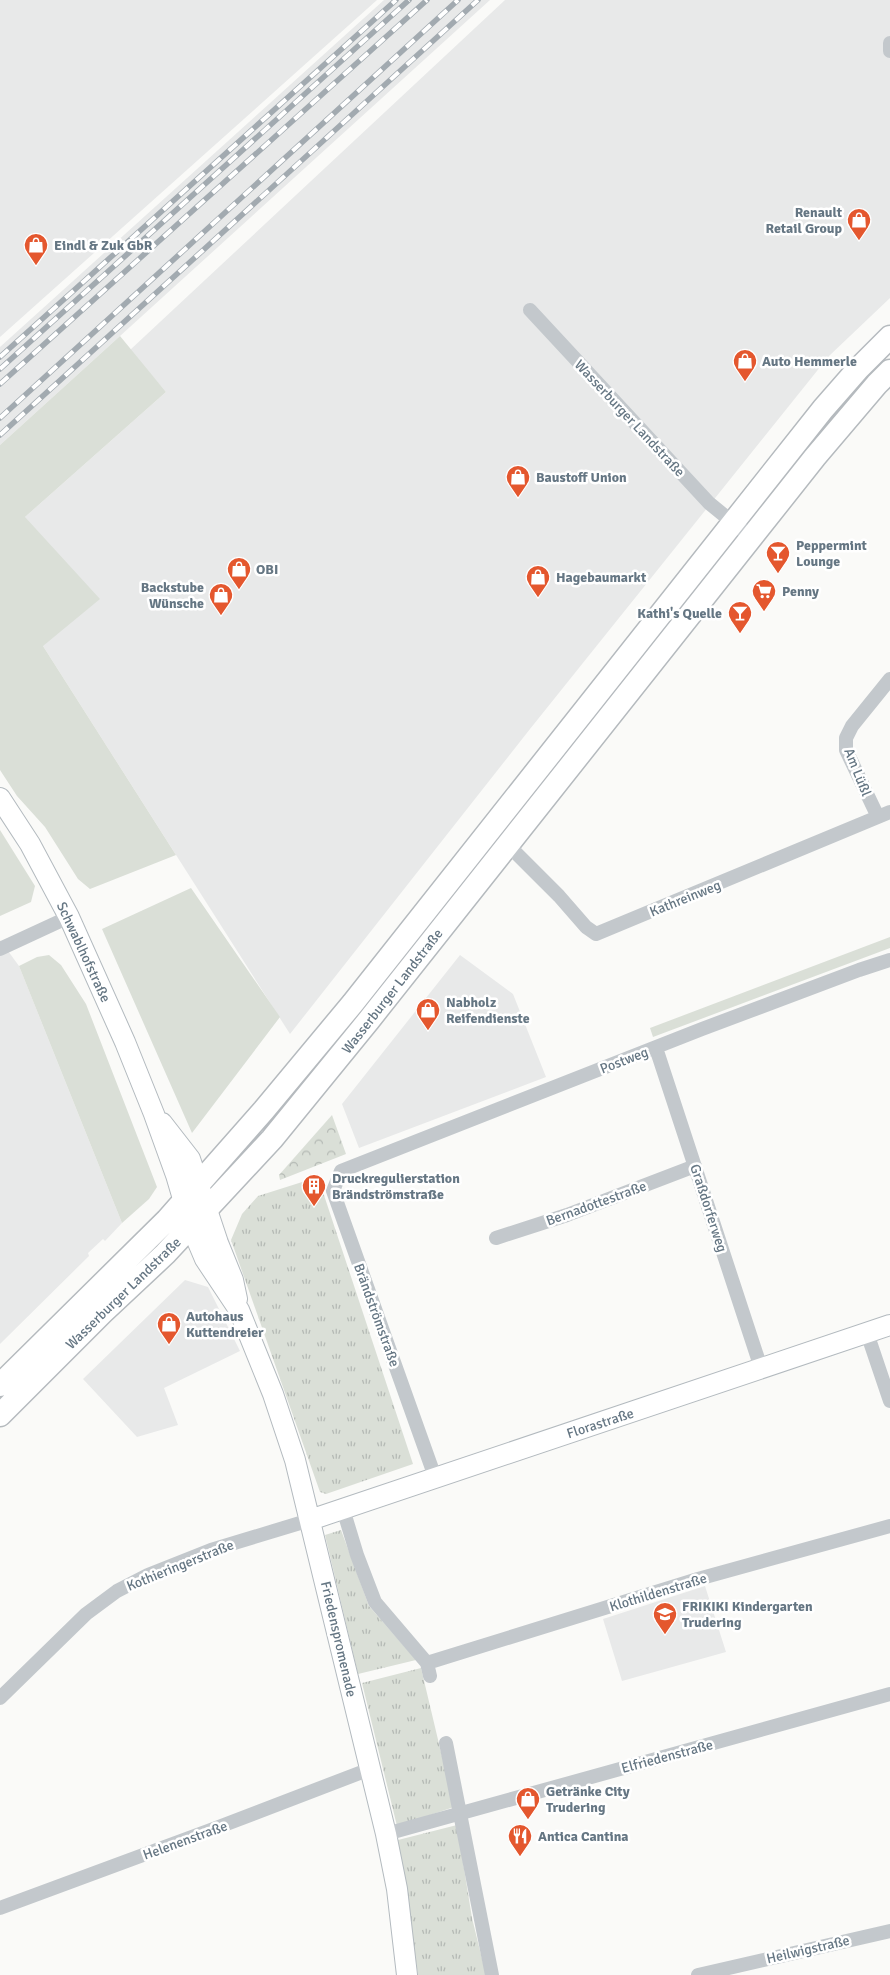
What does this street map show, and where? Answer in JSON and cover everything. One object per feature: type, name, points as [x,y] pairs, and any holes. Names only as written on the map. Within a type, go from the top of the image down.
[{"type":"main road","name":"Wasserburger Landstraße","points":[[0,1385],[167,1220],[264,1110],[353,1003],[823,409],[858,369],[890,337]]},
{"type":"main road","name":"Wasserburger Landstraße","points":[[0,1415],[191,1226],[272,1139],[322,1080],[815,457],[886,383]]},
{"type":"street","points":[[890,43],[890,51]]},
{"type":"street","name":"Wasserburger Landstraße","points":[[530,310],[709,503],[752,538]]},
{"type":"street","name":"Am Lüßl","points":[[884,815],[846,750],[846,738],[852,726],[890,679]]},
{"type":"street","name":"Schwablhofstraße","points":[[0,798],[30,844],[69,917],[125,1042],[154,1114],[184,1202]]},
{"type":"street","name":"Kathreinweg","points":[[508,845],[559,896],[586,927],[596,934],[884,815]]},
{"type":"street","points":[[0,948],[69,917]]},
{"type":"street","name":"Postweg","points":[[358,1164],[702,1029],[890,960]]},
{"type":"street","name":"Graßdorferweg","points":[[656,1048],[761,1368]]},
{"type":"street","name":"Schwablhofstraße","points":[[154,1114],[170,1131],[190,1159],[200,1184]]},
{"type":"street","name":"Brändströmstraße","points":[[358,1164],[341,1171],[333,1191],[435,1477]]},
{"type":"street","name":"Bernadottestraße","points":[[496,1238],[567,1215],[695,1166]]},
{"type":"street","name":"Friedenspromenade","points":[[200,1184],[233,1280],[239,1310],[273,1394],[295,1460],[386,1834],[397,1889],[407,1975]]},
{"type":"street","name":"Friedenspromenade","points":[[184,1202],[204,1259],[239,1310]]},
{"type":"street","name":"Florastraße","points":[[310,1520],[890,1325]]},
{"type":"street","points":[[866,1333],[890,1401]]},
{"type":"street","name":"Klothildenstraße","points":[[343,1509],[357,1555],[375,1602],[428,1669],[698,1579],[890,1526]]},
{"type":"street","name":"Kothieringerstraße","points":[[0,1698],[86,1614],[116,1591],[148,1575],[212,1550],[310,1520]]},
{"type":"street","name":"Elfriedenstraße","points":[[386,1834],[890,1694]]},
{"type":"street","points":[[446,1743],[492,1975]]},
{"type":"street","name":"Helenenstraße","points":[[0,1908],[370,1769]]},
{"type":"street","name":"Heilwigstraße","points":[[698,1975],[890,1931]]},
{"type":"shaded area","points":[[0,0],[377,0],[0,337]]},
{"type":"shaded area","points":[[384,0],[490,0],[0,445],[0,347]]},
{"type":"shaded area","points":[[505,0],[890,0],[890,298],[829,356],[530,729],[290,1034],[43,646],[25,517],[166,392],[130,350]]},
{"type":"shaded area","points":[[0,940],[19,966],[122,1223],[105,1241],[103,1239],[88,1253],[89,1256],[0,1344]]},
{"type":"shaded area","points":[[460,955],[513,994],[546,1077],[359,1148],[342,1104]]},
{"type":"shaded area","points":[[185,1280],[208,1287],[240,1351],[164,1388],[178,1425],[137,1437],[83,1379]]},
{"type":"shaded area","name":"FRIKIKI Kindergarten Trudering","points":[[705,1586],[726,1652],[622,1681],[603,1619]]},
{"type":"green space","points":[[120,336],[166,392],[25,517],[100,599],[43,646],[176,855],[90,889],[78,879],[45,827],[17,796],[0,770],[0,445]]},
{"type":"green space","points":[[0,830],[35,886],[31,902],[0,916]]},
{"type":"green space","points":[[191,888],[280,1017],[192,1133],[102,929]]},
{"type":"green space","points":[[890,937],[890,948],[653,1037],[650,1028]]},
{"type":"green space","points":[[49,955],[61,965],[86,1004],[157,1187],[149,1199],[122,1223],[19,966],[37,957]]},
{"type":"green space","points":[[332,1115],[346,1154],[280,1180],[279,1175]]},
{"type":"green space","points":[[318,1177],[413,1464],[326,1494],[320,1492],[231,1240],[242,1214],[258,1196]]},
{"type":"green space","points":[[341,1530],[369,1606],[416,1660],[358,1674],[325,1535]]},
{"type":"green space","points":[[421,1668],[454,1807],[397,1826],[362,1683]]},
{"type":"green space","points":[[457,1825],[472,1918],[486,1975],[418,1975],[398,1840]]},
{"type":"railway","points":[[0,357],[396,0]]},
{"type":"railway","points":[[0,369],[409,0]]},
{"type":"railway","points":[[0,384],[427,0]]},
{"type":"railway","points":[[0,418],[458,0]]},
{"type":"railway","points":[[0,435],[478,0]]},
{"type":"place","name":"Renault Retail Group","points":[[859,241]]},
{"type":"place","name":"Eindl & Zuk GbR","points":[[36,266]]},
{"type":"place","name":"Auto Hemmerle","points":[[745,382]]},
{"type":"place","name":"Baustoff Union","points":[[518,498]]},
{"type":"place","name":"Peppermint Lounge","points":[[778,574]]},
{"type":"place","name":"OBI","points":[[239,590]]},
{"type":"place","name":"Hagebaumarkt","points":[[538,598]]},
{"type":"place","name":"Penny","points":[[764,612]]},
{"type":"place","name":"Backstube Wünsche","points":[[221,616]]},
{"type":"place","name":"Kathi's Quelle","points":[[740,634]]},
{"type":"place","name":"Nabholz Reifendienste","points":[[428,1031]]},
{"type":"place","name":"Druckregulierstation Brändströmstraße","points":[[314,1207]]},
{"type":"place","name":"Autohaus Kuttendreier","points":[[169,1345]]},
{"type":"place","name":"FRIKIKI Kindergarten Trudering","points":[[665,1635]]},
{"type":"place","name":"Getränke City Trudering","points":[[528,1820]]},
{"type":"place","name":"Antica Cantina","points":[[520,1857]]}]
